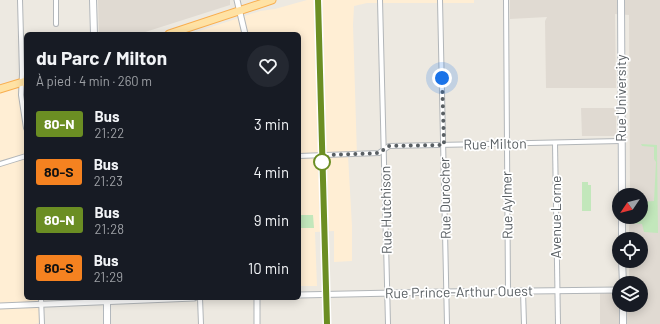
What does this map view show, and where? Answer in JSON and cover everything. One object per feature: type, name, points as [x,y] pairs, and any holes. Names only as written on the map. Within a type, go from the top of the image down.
[{"type":"main road","points":[[93,0],[94,32]]},
{"type":"main road","points":[[188,31],[272,0]]},
{"type":"main road","points":[[318,0],[327,324]]},
{"type":"main road","name":"Rue University","points":[[621,0],[622,188]]},
{"type":"main road","points":[[0,90],[24,82]]},
{"type":"main road","points":[[107,300],[108,324]]},
{"type":"main road","points":[[623,312],[623,324]]},
{"type":"street","points":[[20,0],[24,82],[22,101],[24,114]]},
{"type":"street","points":[[56,0],[56,24]]},
{"type":"street","points":[[237,0],[245,32]]},
{"type":"street","name":"Rue Hutchison","points":[[380,0],[388,324]]},
{"type":"street","name":"Rue Durocher","points":[[440,0],[447,324]]},
{"type":"street","name":"Rue Aylmer","points":[[506,0],[508,291]]},
{"type":"street","name":"Rue Milton","points":[[301,156],[379,153],[389,146],[621,141]]},
{"type":"street","name":"Avenue Lorne","points":[[555,143],[558,324]]},
{"type":"street","points":[[0,164],[24,157]]},
{"type":"street","name":"Rue Prince-Arthur Ouest","points":[[301,295],[612,290]]},
{"type":"street","points":[[523,291],[524,324]]},
{"type":"street","points":[[41,300],[42,324]]},
{"type":"street","points":[[0,306],[107,300]]},
{"type":"street","points":[[200,300],[201,324]]},
{"type":"street","points":[[257,300],[257,324]]},
{"type":"shaded area","points":[[98,0],[230,0],[230,5],[145,32],[99,32]]},
{"type":"shaded area","points":[[307,0],[474,0],[474,3],[367,3],[354,6],[353,25],[357,156],[348,156],[352,226],[352,261],[334,262],[334,231],[315,232],[317,286],[301,286],[301,32],[196,32],[260,11],[275,9]]},
{"type":"shaded area","points":[[510,0],[660,0],[660,324],[600,324],[600,292],[612,290],[612,312],[648,312],[648,276],[629,276],[629,268],[648,268],[648,232],[629,232],[629,229],[629,224],[648,224],[648,188],[630,188],[629,15],[615,14],[616,88],[546,88],[545,21],[547,17],[510,19]]},
{"type":"shaded area","points":[[24,83],[24,300],[43,300],[44,322],[35,324],[0,324],[0,91]]},
{"type":"shaded area","points":[[581,108],[616,108],[616,136],[582,136]]},
{"type":"green space","points":[[641,144],[657,145],[658,233],[644,232],[642,224],[648,224],[648,201],[654,201],[656,162],[654,159],[654,147],[642,146]]},
{"type":"green space","points":[[582,182],[588,182],[588,185],[591,185],[591,211],[582,211]]},
{"type":"green space","points":[[301,215],[313,215],[314,228],[301,228]]},
{"type":"bus line","name":"80-N","points":[[318,0],[327,324]]},
{"type":"route","points":[[322,162],[330,155],[379,153],[388,146],[444,145],[442,78]]}]
